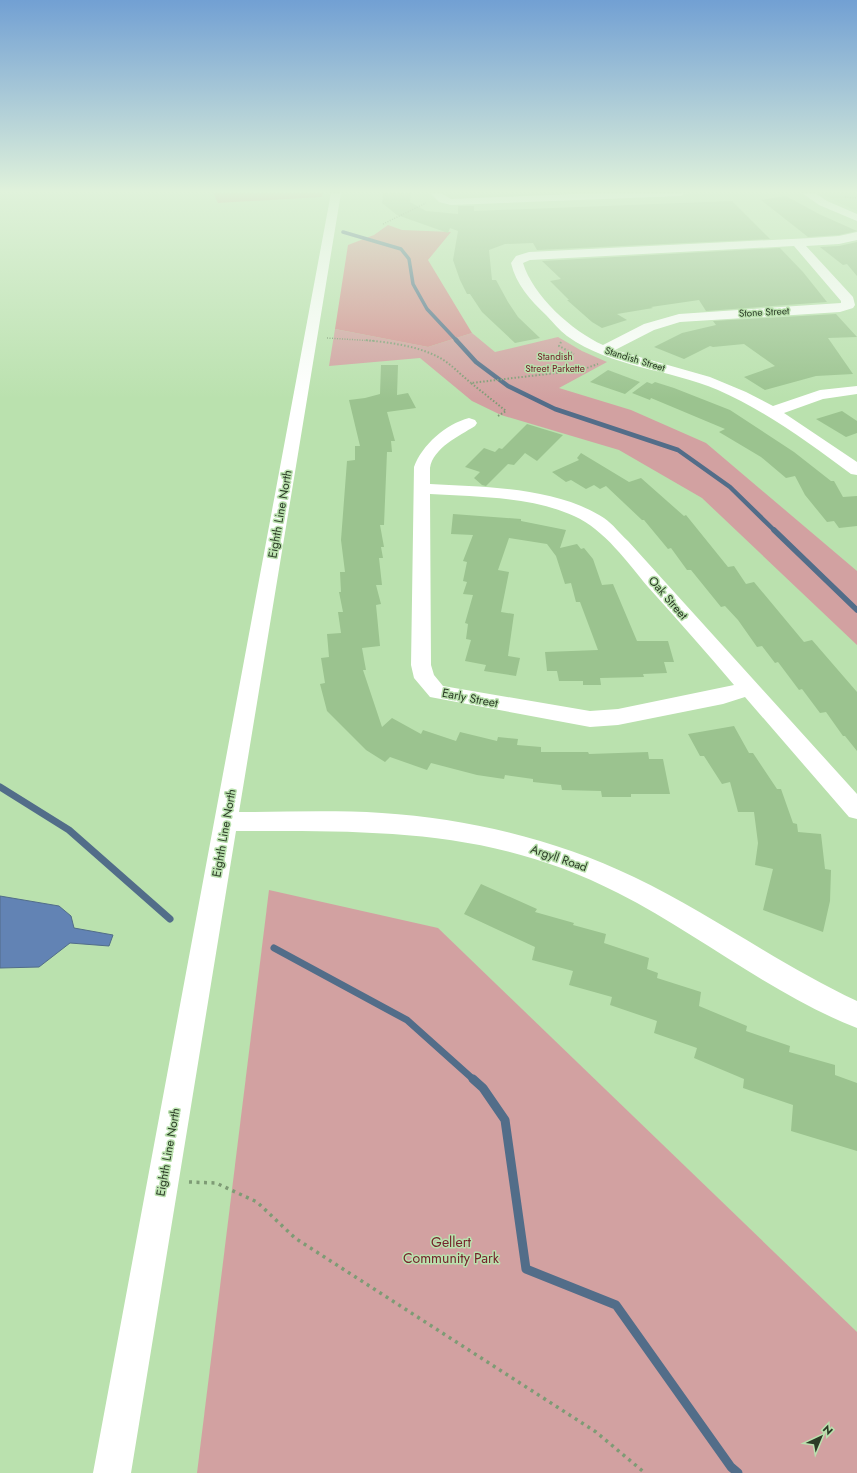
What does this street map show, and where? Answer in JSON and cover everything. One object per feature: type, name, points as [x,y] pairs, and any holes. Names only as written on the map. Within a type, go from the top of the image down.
[{"type":"street","name":"Eighth Line North","points":[[112,1473],[324,262]]},
{"type":"street","name":"Standish Street","points":[[519,262],[517,265],[528,289],[573,334],[602,356],[620,357],[705,380],[735,393],[771,412],[857,470]]},
{"type":"street","name":"Stone Street","points":[[602,356],[649,327],[679,318],[840,308],[848,305],[848,300],[814,262]]},
{"type":"street","points":[[771,412],[820,395],[857,390]]},
{"type":"street","name":"Early Street","points":[[469,423],[443,439],[429,453],[422,467],[421,664],[424,678],[437,692],[590,719],[618,717],[723,696],[748,689]]},
{"type":"street","name":"Oak Street","points":[[421,488],[533,498],[564,506],[597,522],[622,546],[857,810]]},
{"type":"street","name":"Argyll Road","points":[[226,822],[365,822],[401,824],[458,831],[540,851],[596,871],[626,884],[670,908],[785,979],[857,1015]]},
{"type":"path","points":[[321,338],[369,341],[427,353],[446,362],[506,410],[498,416]]},
{"type":"path","points":[[471,383],[580,370],[602,356]]},
{"type":"path","points":[[189,1182],[216,1183],[257,1202],[295,1238],[596,1432],[644,1473]]},
{"type":"green space","name":"Standish Street Parkette","points":[[335,329],[428,347],[472,333],[495,352],[558,337],[582,351],[607,362],[559,388],[631,410],[706,443],[857,571],[857,645],[702,498],[619,450],[501,415],[472,401],[420,358],[329,366]]},
{"type":"green space","name":"Gellert Community Park","points":[[269,890],[438,928],[857,1332],[857,1473],[197,1473]]},
{"type":"shaded area","points":[[345,262],[429,262],[472,333],[428,347],[335,329]]},
{"type":"water","points":[[0,896],[59,906],[71,916],[74,928],[113,935],[109,946],[70,943],[39,967],[0,968]]},
{"type":"building","points":[[454,262],[490,262],[492,280],[496,280],[518,317],[540,338],[515,343],[482,312],[470,294],[467,294]]},
{"type":"building","points":[[543,262],[793,262],[827,302],[706,311],[699,300],[617,314],[627,320],[602,328],[592,322],[567,300],[569,300],[550,281],[561,279]]},
{"type":"building","points":[[839,262],[857,262],[857,276],[847,264],[843,265]]},
{"type":"building","points":[[836,314],[857,337],[828,338],[853,374],[816,376],[765,390],[744,377],[775,366],[744,344],[710,346],[684,359],[654,347],[682,333],[716,325],[713,321]]},
{"type":"building","points":[[381,365],[398,365],[397,395],[408,393],[416,408],[387,412],[395,441],[391,441],[392,452],[387,452],[384,525],[380,525],[384,547],[381,547],[383,558],[379,558],[382,585],[376,585],[381,604],[376,605],[380,646],[362,648],[366,670],[363,670],[382,727],[392,718],[421,734],[423,730],[456,741],[460,732],[497,741],[498,737],[518,739],[517,745],[541,747],[541,752],[588,752],[589,754],[648,752],[649,759],[663,759],[670,794],[631,794],[631,797],[602,797],[601,791],[562,790],[561,785],[533,782],[533,779],[505,775],[504,779],[477,775],[431,763],[427,770],[390,757],[385,762],[366,750],[327,711],[320,684],[325,683],[321,658],[329,657],[327,634],[341,633],[338,612],[343,612],[339,592],[341,592],[340,572],[345,572],[341,540],[347,461],[355,460],[355,446],[360,446],[349,400],[380,394]]},
{"type":"building","points":[[608,370],[640,382],[625,394],[590,382]]},
{"type":"building","points":[[647,382],[652,384],[655,382],[674,388],[730,410],[794,452],[831,481],[834,481],[843,497],[857,496],[857,526],[839,528],[834,521],[827,522],[805,495],[795,476],[786,478],[761,457],[719,432],[725,429],[651,398],[650,400],[632,393]]},
{"type":"building","points":[[842,411],[857,421],[857,433],[846,437],[816,419]]},
{"type":"building","points":[[527,424],[563,435],[537,461],[525,453],[514,465],[508,464],[486,486],[482,485],[474,478],[480,472],[465,467],[484,448],[495,452],[499,448],[502,449]]},
{"type":"building","points":[[581,453],[629,482],[641,478],[684,516],[686,515],[728,567],[734,566],[746,584],[754,582],[804,642],[812,640],[857,692],[857,751],[845,736],[843,736],[826,712],[820,713],[802,689],[799,690],[778,662],[775,663],[762,646],[757,647],[738,620],[725,606],[721,607],[691,570],[687,570],[671,548],[668,549],[644,520],[642,520],[606,486],[600,489],[594,485],[586,489],[571,480],[566,482],[552,472],[579,460],[577,458]]},
{"type":"building","points":[[453,514],[521,519],[521,521],[566,530],[560,548],[577,544],[581,549],[584,548],[593,559],[602,585],[613,584],[637,641],[668,641],[674,662],[664,662],[667,673],[643,674],[644,677],[600,678],[601,685],[583,685],[583,681],[559,681],[557,671],[547,671],[545,652],[598,650],[580,602],[576,602],[571,583],[565,584],[556,556],[547,544],[509,538],[498,570],[509,572],[501,612],[514,614],[508,656],[520,658],[516,676],[484,671],[486,665],[465,661],[471,640],[466,639],[468,624],[465,623],[473,595],[463,594],[467,582],[463,581],[467,562],[463,561],[473,535],[451,534]]},
{"type":"building","points":[[734,726],[749,753],[753,753],[777,789],[781,789],[793,823],[797,824],[798,832],[821,834],[825,869],[831,870],[830,901],[823,932],[763,910],[773,869],[755,865],[758,843],[754,812],[738,812],[730,782],[722,784],[704,756],[700,756],[688,734]]},
{"type":"building","points":[[481,884],[537,909],[535,912],[606,934],[604,943],[649,958],[647,969],[658,973],[657,978],[701,992],[699,1006],[747,1026],[746,1031],[790,1046],[789,1052],[835,1065],[835,1075],[857,1083],[857,1151],[791,1131],[793,1105],[743,1088],[744,1079],[694,1058],[697,1048],[654,1033],[657,1021],[610,1005],[612,997],[569,985],[573,971],[532,960],[535,947],[464,914]]},
{"type":"waterway","points":[[409,262],[413,284],[427,309],[457,341]]},
{"type":"waterway","points":[[456,340],[476,362],[508,386],[555,409],[678,450],[730,487],[775,531]]},
{"type":"waterway","points":[[774,530],[857,610]]},
{"type":"waterway","points":[[0,787],[69,830],[170,919]]},
{"type":"waterway","points":[[274,948],[407,1020],[474,1080]]},
{"type":"waterway","points":[[473,1079],[483,1088],[505,1120],[526,1269],[616,1305],[731,1467],[738,1473]]}]
